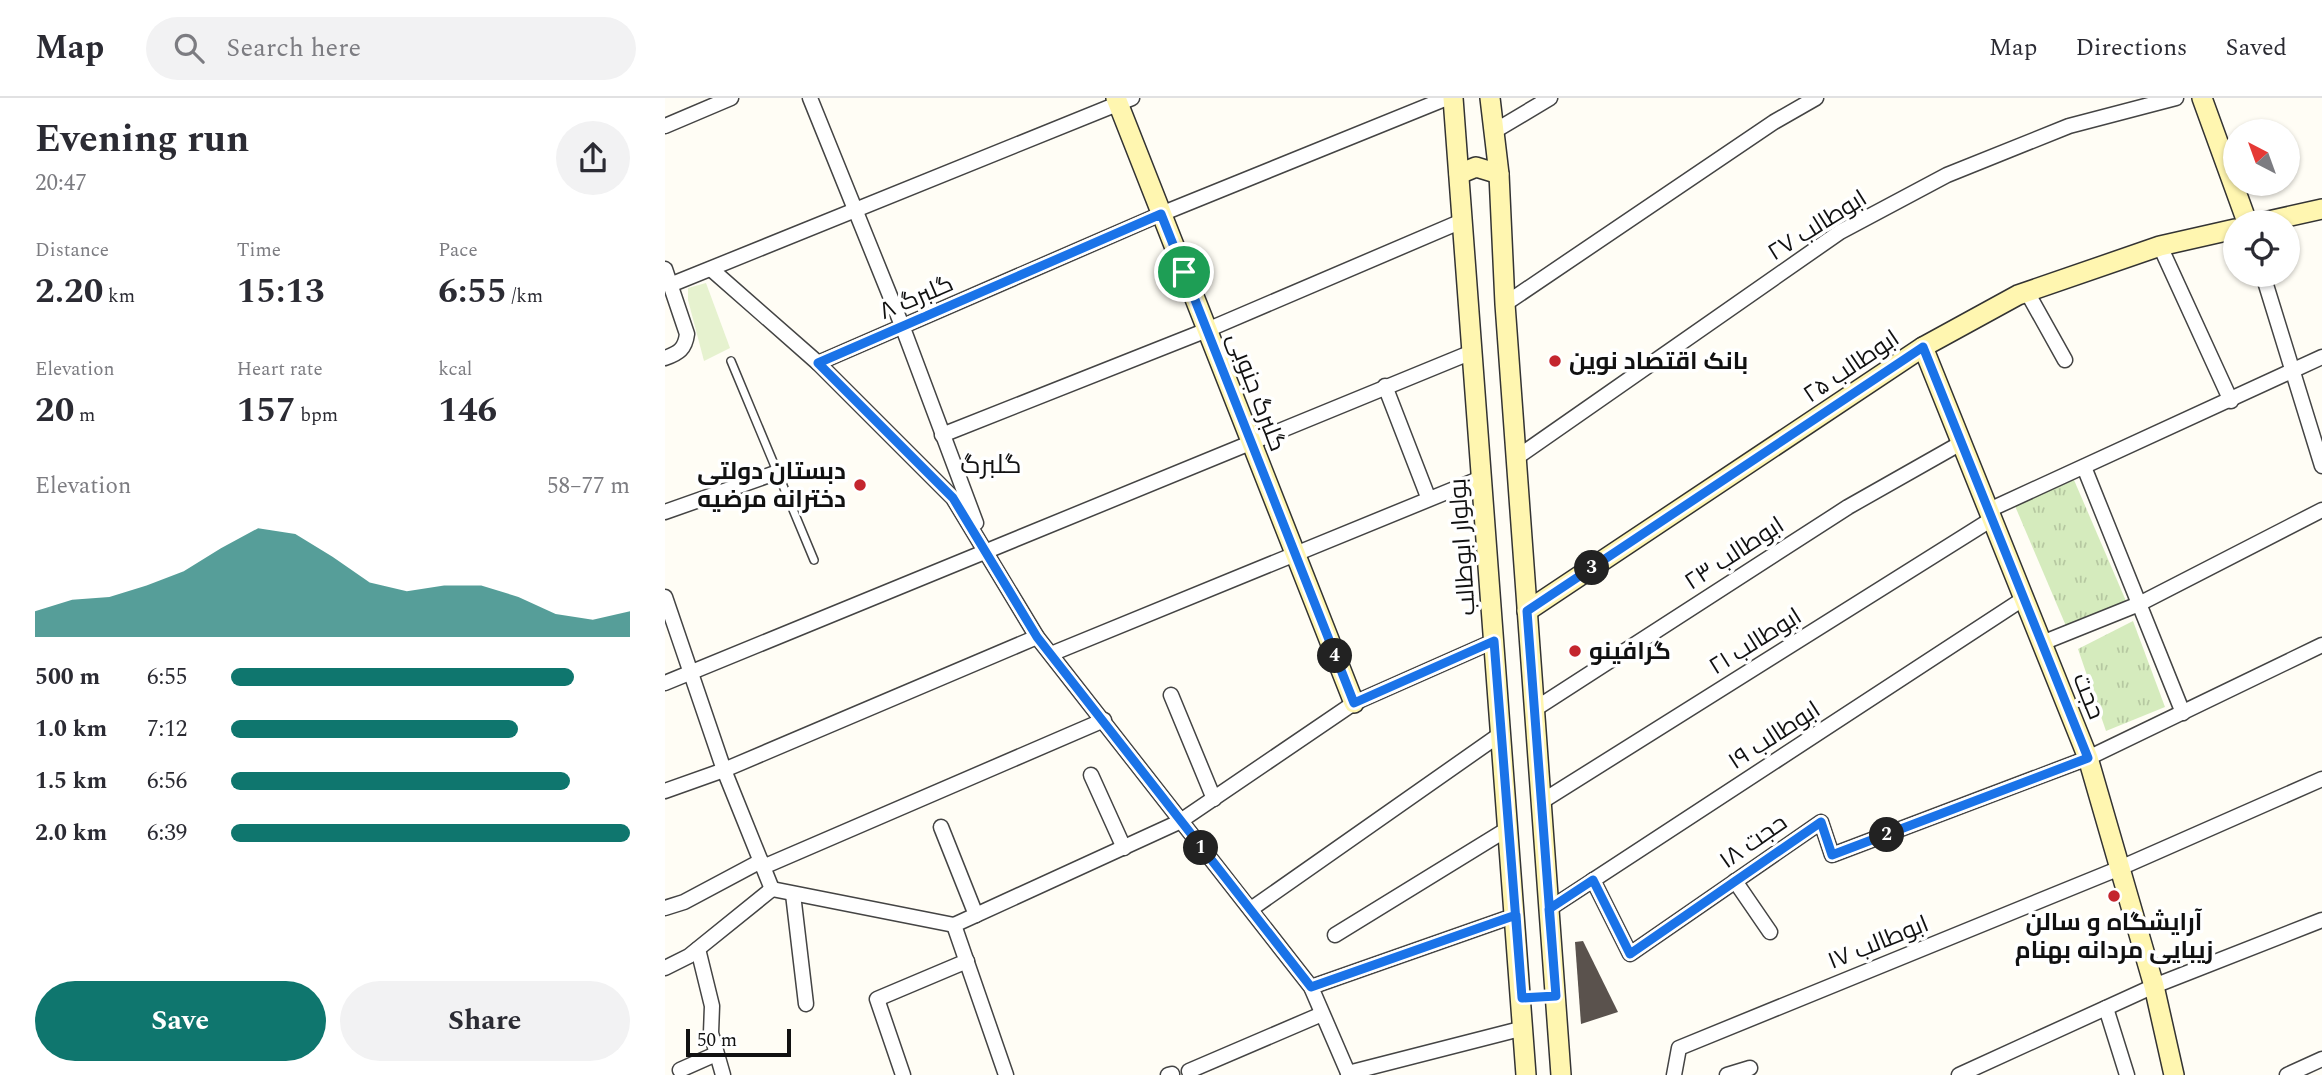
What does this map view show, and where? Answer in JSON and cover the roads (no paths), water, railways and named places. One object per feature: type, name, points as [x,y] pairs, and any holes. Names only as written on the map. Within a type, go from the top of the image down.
[{"type":"street","points":[[665,125],[731,98]]},
{"type":"street","points":[[810,98],[903,328],[987,550]]},
{"type":"street","name":"گلبرگ ۸","points":[[818,363],[1161,214],[1447,98]]},
{"type":"street","name":"بولوار ابوطالب","points":[[1453,98],[1526,1075]]},
{"type":"street","points":[[1490,98],[1499,174],[1505,304],[1561,1075]]},
{"type":"street","points":[[1493,132],[1550,98]]},
{"type":"street","points":[[1505,304],[1775,122],[1816,98]]},
{"type":"street","name":"ابوطالب ۲۷","points":[[1516,458],[1840,232],[1947,175],[2056,130],[2176,98]]},
{"type":"street","points":[[2202,98],[2243,210]]},
{"type":"street","points":[[670,285],[1122,100]]},
{"type":"street","name":"گلبرگ جنوبی","points":[[1122,100],[1161,214],[1354,703]]},
{"type":"street","points":[[1459,174],[1476,167],[1499,174]]},
{"type":"street","points":[[2300,214],[2322,209]]},
{"type":"street","points":[[942,435],[1207,330],[1462,221]]},
{"type":"street","name":"ابوطالب ۲۵","points":[[1527,611],[1923,347],[2027,292],[2160,246],[2223,232]]},
{"type":"street","points":[[2160,246],[2231,401]]},
{"type":"street","points":[[665,269],[687,334],[686,345],[679,353],[665,358]]},
{"type":"street","points":[[711,269],[818,363],[953,498],[987,550],[1037,637],[1104,720],[1179,822],[1311,987],[1349,1074],[1524,1028]]},
{"type":"street","points":[[2267,287],[2322,465]]},
{"type":"street","points":[[2027,292],[2064,360]]},
{"type":"street","name":"حجت","points":[[1923,347],[2088,758],[2154,986],[2174,1075]]},
{"type":"street","points":[[665,682],[1472,352]]},
{"type":"street","name":"ابوطالب ۲۱","points":[[1541,802],[1990,515],[2084,467],[2322,357]]},
{"type":"street","points":[[1385,386],[1428,497]]},
{"type":"street","name":"ابوطالب ۲۳","points":[[1535,709],[1848,507],[1962,443]]},
{"type":"street","points":[[2084,467],[2183,713]]},
{"type":"street","points":[[665,512],[778,472]]},
{"type":"street","points":[[1051,654],[1428,497],[1481,478]]},
{"type":"street","points":[[2042,643],[2140,604],[2322,510]]},
{"type":"street","points":[[665,597],[724,770],[772,890]]},
{"type":"street","name":"ابوطالب ۱۹","points":[[1549,909],[2023,599]]},
{"type":"street","points":[[665,792],[724,770],[1037,637]]},
{"type":"street","points":[[665,968],[694,952],[772,890],[954,925],[1179,822],[1354,703],[1494,641]]},
{"type":"street","points":[[2088,758],[2322,645]]},
{"type":"street","points":[[1171,695],[1214,799]]},
{"type":"street","points":[[665,908],[684,902],[762,864],[1104,720]]},
{"type":"street","points":[[1251,909],[1502,733]]},
{"type":"street","name":"حجت ۱۸","points":[[1593,880],[1630,954],[1821,822],[1832,855],[2088,758]]},
{"type":"street","points":[[1091,775],[1123,848]]},
{"type":"street","points":[[2120,869],[2322,779]]},
{"type":"street","points":[[941,827],[976,915]]},
{"type":"street","points":[[1335,935],[1509,828]]},
{"type":"street","name":"ابوطالب ۱۷","points":[[1674,1075],[1679,1048],[2120,869]]},
{"type":"street","points":[[1735,881],[1770,932]]},
{"type":"street","points":[[793,894],[806,1004]]},
{"type":"street","points":[[1311,987],[1516,915]]},
{"type":"street","points":[[1959,1075],[2154,986],[2322,920]]},
{"type":"street","points":[[954,925],[1006,1075]]},
{"type":"street","points":[[694,952],[712,1006],[711,1033],[723,1075]]},
{"type":"street","points":[[903,1075],[877,999],[967,961]]},
{"type":"street","points":[[1522,998],[1556,996]]},
{"type":"street","points":[[2106,1008],[2127,1075]]},
{"type":"street","points":[[1189,1071],[1322,1014]]},
{"type":"street","points":[[680,1070],[716,1054]]},
{"type":"street","points":[[2287,1075],[2322,1059]]},
{"type":"street","points":[[1727,1075],[1750,1068]]},
{"type":"lane","points":[[731,361],[814,560]]},
{"type":"place","name":"بانک اقتصاد نوین","points":[[1555,361]]},
{"type":"place","name":"دبستان دولتی دخترانه مرضیه","points":[[860,485]]},
{"type":"place","name":"گرافینو","points":[[1575,651]]},
{"type":"place","name":"آرایشگاه و سالن زیبایی مردانه بهنام","points":[[2114,896]]},
{"type":"district","name":"گلبرگ","points":[[991,464]]}]
